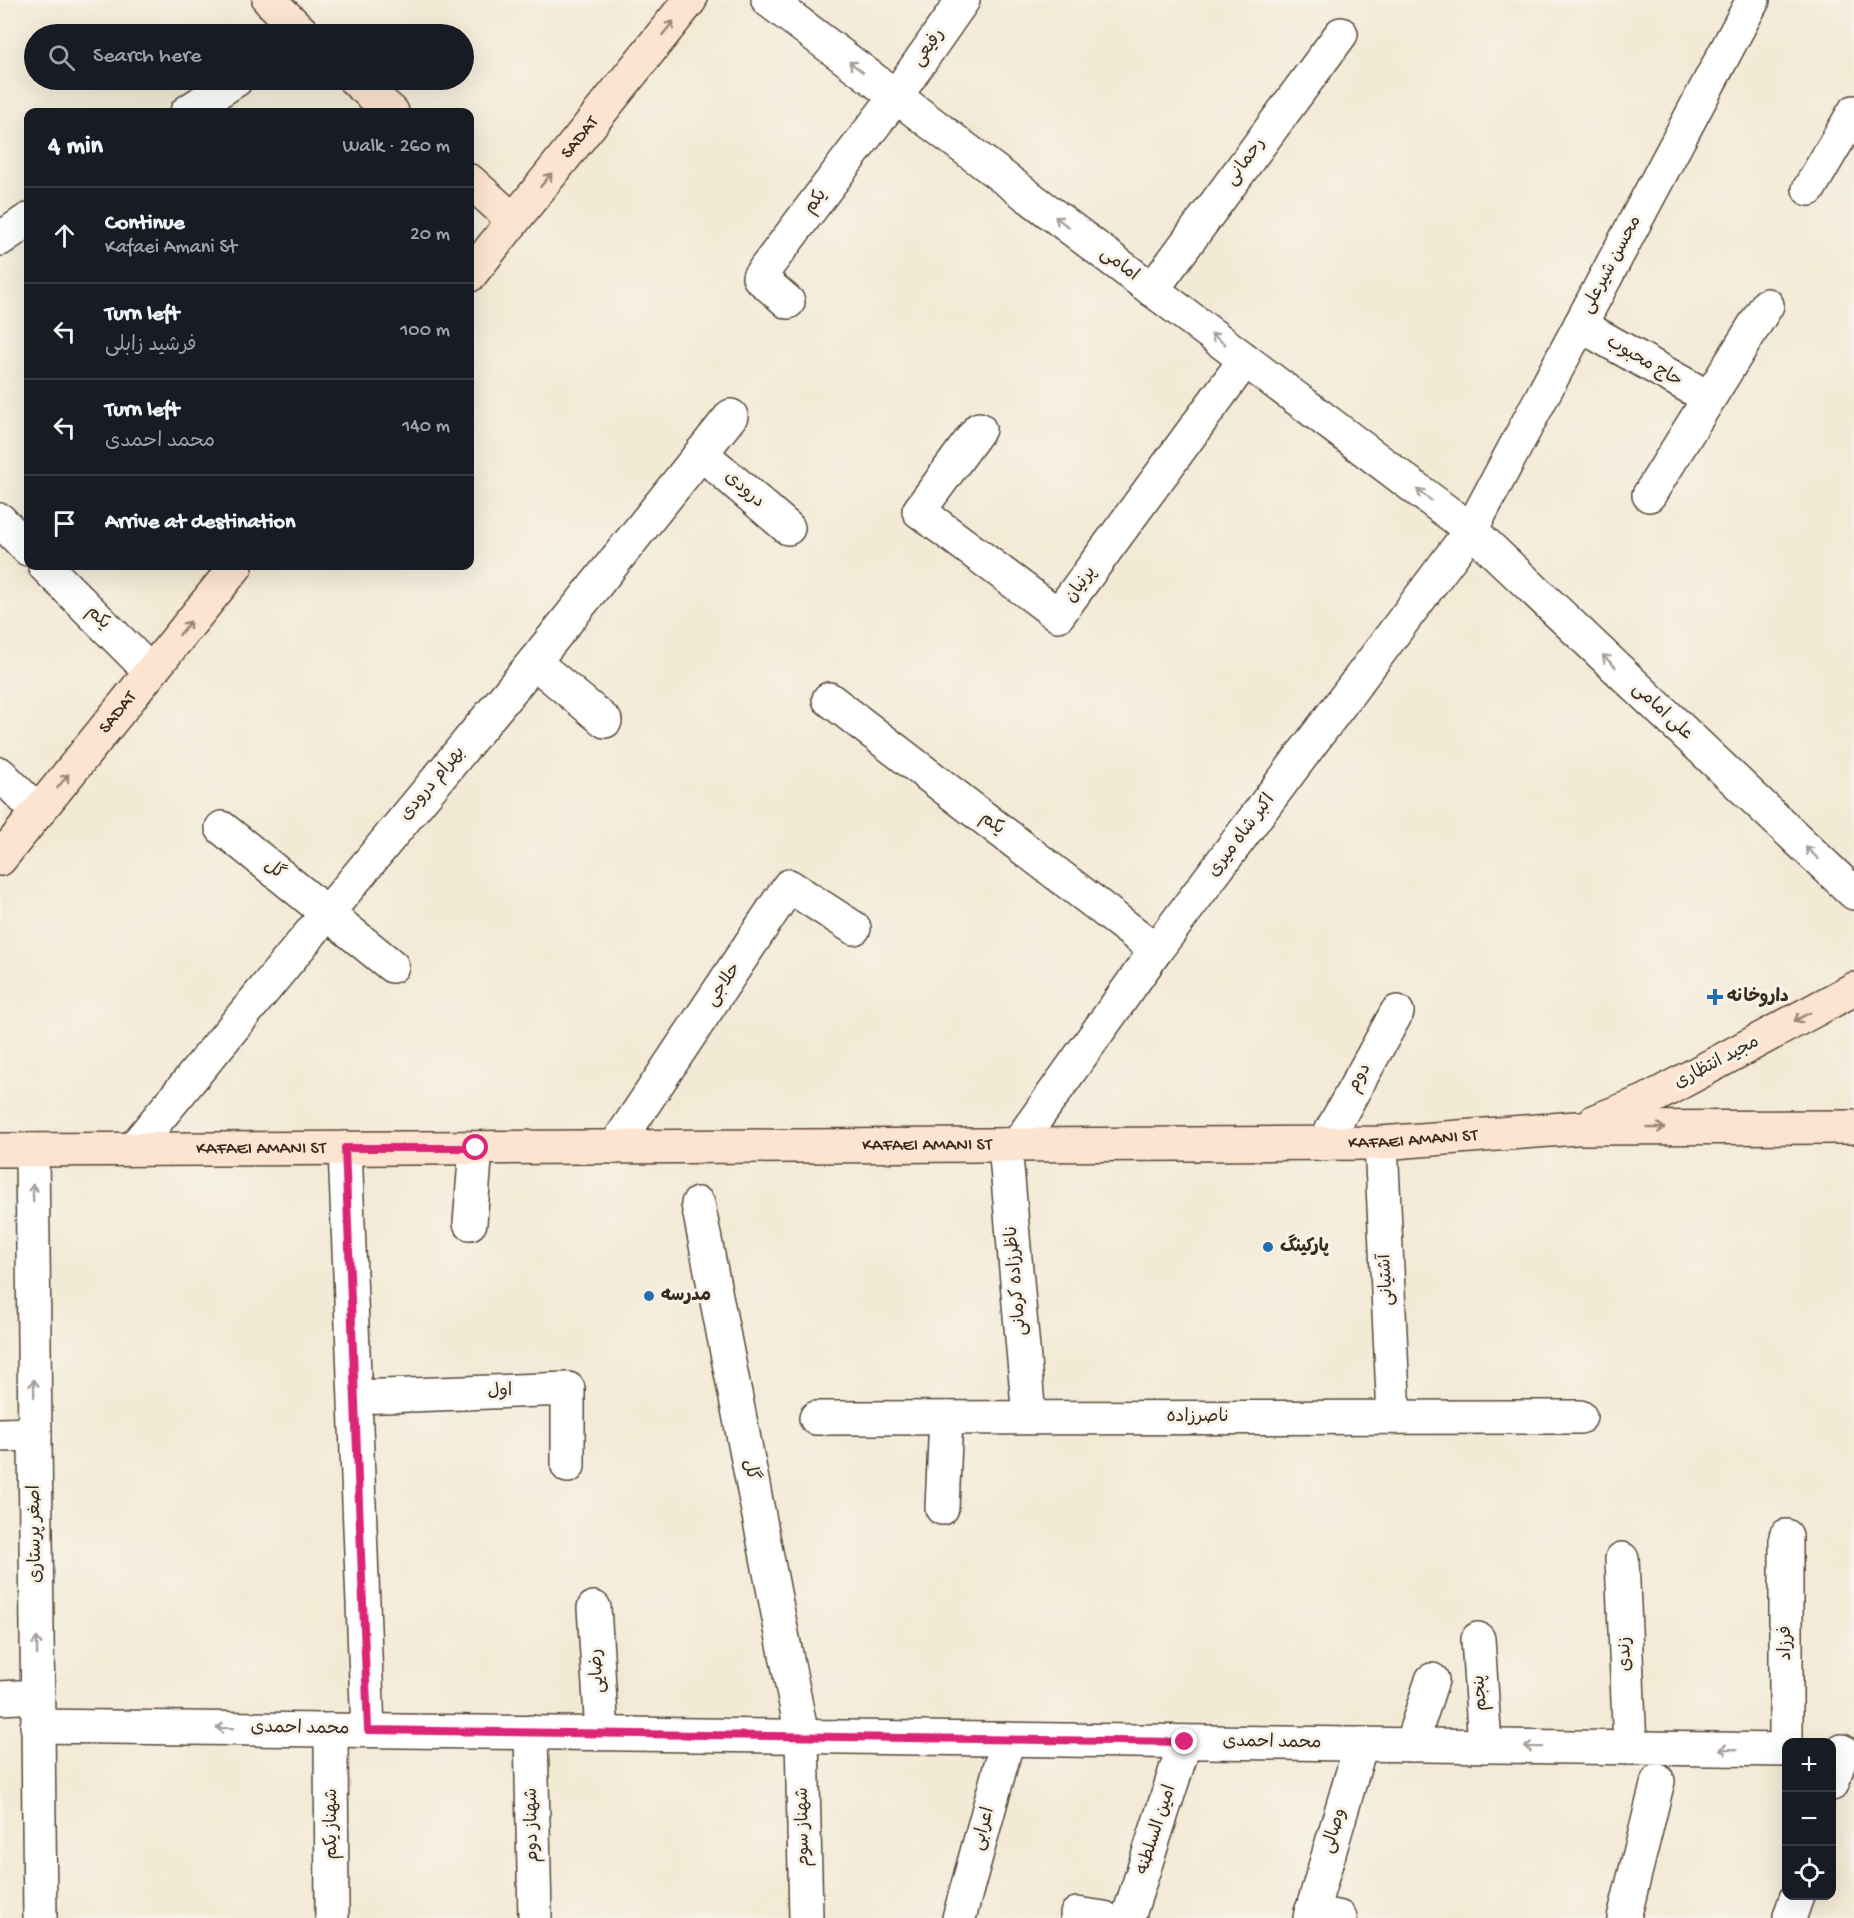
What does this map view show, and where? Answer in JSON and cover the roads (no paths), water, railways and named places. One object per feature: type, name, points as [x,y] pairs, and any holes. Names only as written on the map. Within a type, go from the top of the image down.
[{"type":"street","points":[[269,0],[294,24]]},
{"type":"street","name":"SADAT","points":[[474,270],[690,0]]},
{"type":"street","name":"امامی","points":[[768,0],[1471,530]]},
{"type":"street","name":"رفیعی","points":[[896,96],[963,0]]},
{"type":"street","name":"محسن شیرعلی","points":[[1471,530],[1753,0]]},
{"type":"street","name":"رحمانی","points":[[1152,290],[1341,34]]},
{"type":"street","points":[[193,108],[221,90]]},
{"type":"street","points":[[367,90],[387,108]]},
{"type":"street","name":"یکم","points":[[788,302],[759,277],[896,96]]},
{"type":"street","points":[[1809,189],[1854,112]]},
{"type":"street","points":[[474,185],[513,220]]},
{"type":"street","points":[[0,239],[24,223]]},
{"type":"street","points":[[1649,495],[1767,305]]},
{"type":"street","name":"حاج محبوب","points":[[1580,325],[1709,398]]},
{"type":"street","name":"پرنیان","points":[[979,429],[919,511],[1058,615],[1245,360]]},
{"type":"street","name":"بهرام درودی","points":[[133,1149],[534,662],[731,416]]},
{"type":"street","name":"درودی","points":[[700,453],[788,528]]},
{"type":"street","points":[[0,520],[24,545]]},
{"type":"street","name":"علی امامی","points":[[1471,530],[1854,893]]},
{"type":"street","name":"اکبر شاه میری","points":[[1011,1145],[1471,530]]},
{"type":"street","name":"یکم","points":[[49,570],[150,671]]},
{"type":"street","name":"SADAT","points":[[0,859],[233,570]]},
{"type":"street","points":[[534,662],[606,721]]},
{"type":"street","name":"یکم","points":[[829,699],[1156,950]]},
{"type":"street","points":[[0,774],[38,812]]},
{"type":"street","name":"گل","points":[[222,828],[326,913]]},
{"type":"street","name":"حلاجی","points":[[615,1147],[789,886],[854,928]]},
{"type":"street","points":[[326,913],[392,966]]},
{"type":"street","name":"مجید انتظاری","points":[[1576,1128],[1644,1102],[1854,989]]},
{"type":"street","name":"دوم","points":[[1324,1144],[1397,1012]]},
{"type":"street","name":"KAFAEI AMANI ST","points":[[0,1150],[1324,1144],[1381,1143],[1576,1128],[1854,1127]]},
{"type":"street","name":"آشتیانی","points":[[1381,1143],[1394,1417]]},
{"type":"street","name":"ناظرزاده کرمانی","points":[[1011,1145],[1029,1417]]},
{"type":"street","points":[[345,1148],[368,1730]]},
{"type":"street","points":[[470,1223],[476,1148]]},
{"type":"street","name":"اصغر پرستاری","points":[[32,1150],[40,1918]]},
{"type":"street","name":"گل","points":[[698,1203],[802,1736]]},
{"type":"street","name":"اول","points":[[356,1397],[568,1389],[568,1467]]},
{"type":"street","name":"ناصرزاده","points":[[816,1418],[1580,1417]]},
{"type":"street","points":[[942,1508],[946,1418]]},
{"type":"street","points":[[0,1435],[35,1434]]},
{"type":"street","name":"فرزاد","points":[[1786,1536],[1786,1738]]},
{"type":"street","name":"زندی","points":[[1622,1559],[1630,1748]]},
{"type":"street","name":"رضایی","points":[[594,1608],[602,1733]]},
{"type":"street","name":"پنجم","points":[[1478,1639],[1485,1746]]},
{"type":"street","points":[[1411,1745],[1432,1680]]},
{"type":"street","name":"محمد احمدی","points":[[0,1698],[38,1711],[331,1730],[1782,1750]]},
{"type":"street","name":"شهناز یکم","points":[[331,1730],[332,1918]]},
{"type":"street","name":"شهناز دوم","points":[[531,1732],[535,1918]]},
{"type":"street","name":"شهناز سوم","points":[[802,1736],[806,1918]]},
{"type":"street","name":"اعرابی","points":[[959,1918],[1008,1739]]},
{"type":"street","name":"امین السلطنه","points":[[1128,1918],[1185,1742]]},
{"type":"street","name":"وصالی","points":[[1320,1916],[1361,1744]]},
{"type":"street","points":[[1836,1771],[1842,1751]]},
{"type":"street","points":[[1627,1906],[1658,1781]]},
{"type":"place","name":"داروخانه","points":[[1715,997]]},
{"type":"place","name":"پارکینگ","points":[[1268,1247]]},
{"type":"place","name":"مدرسه","points":[[649,1296]]}]
